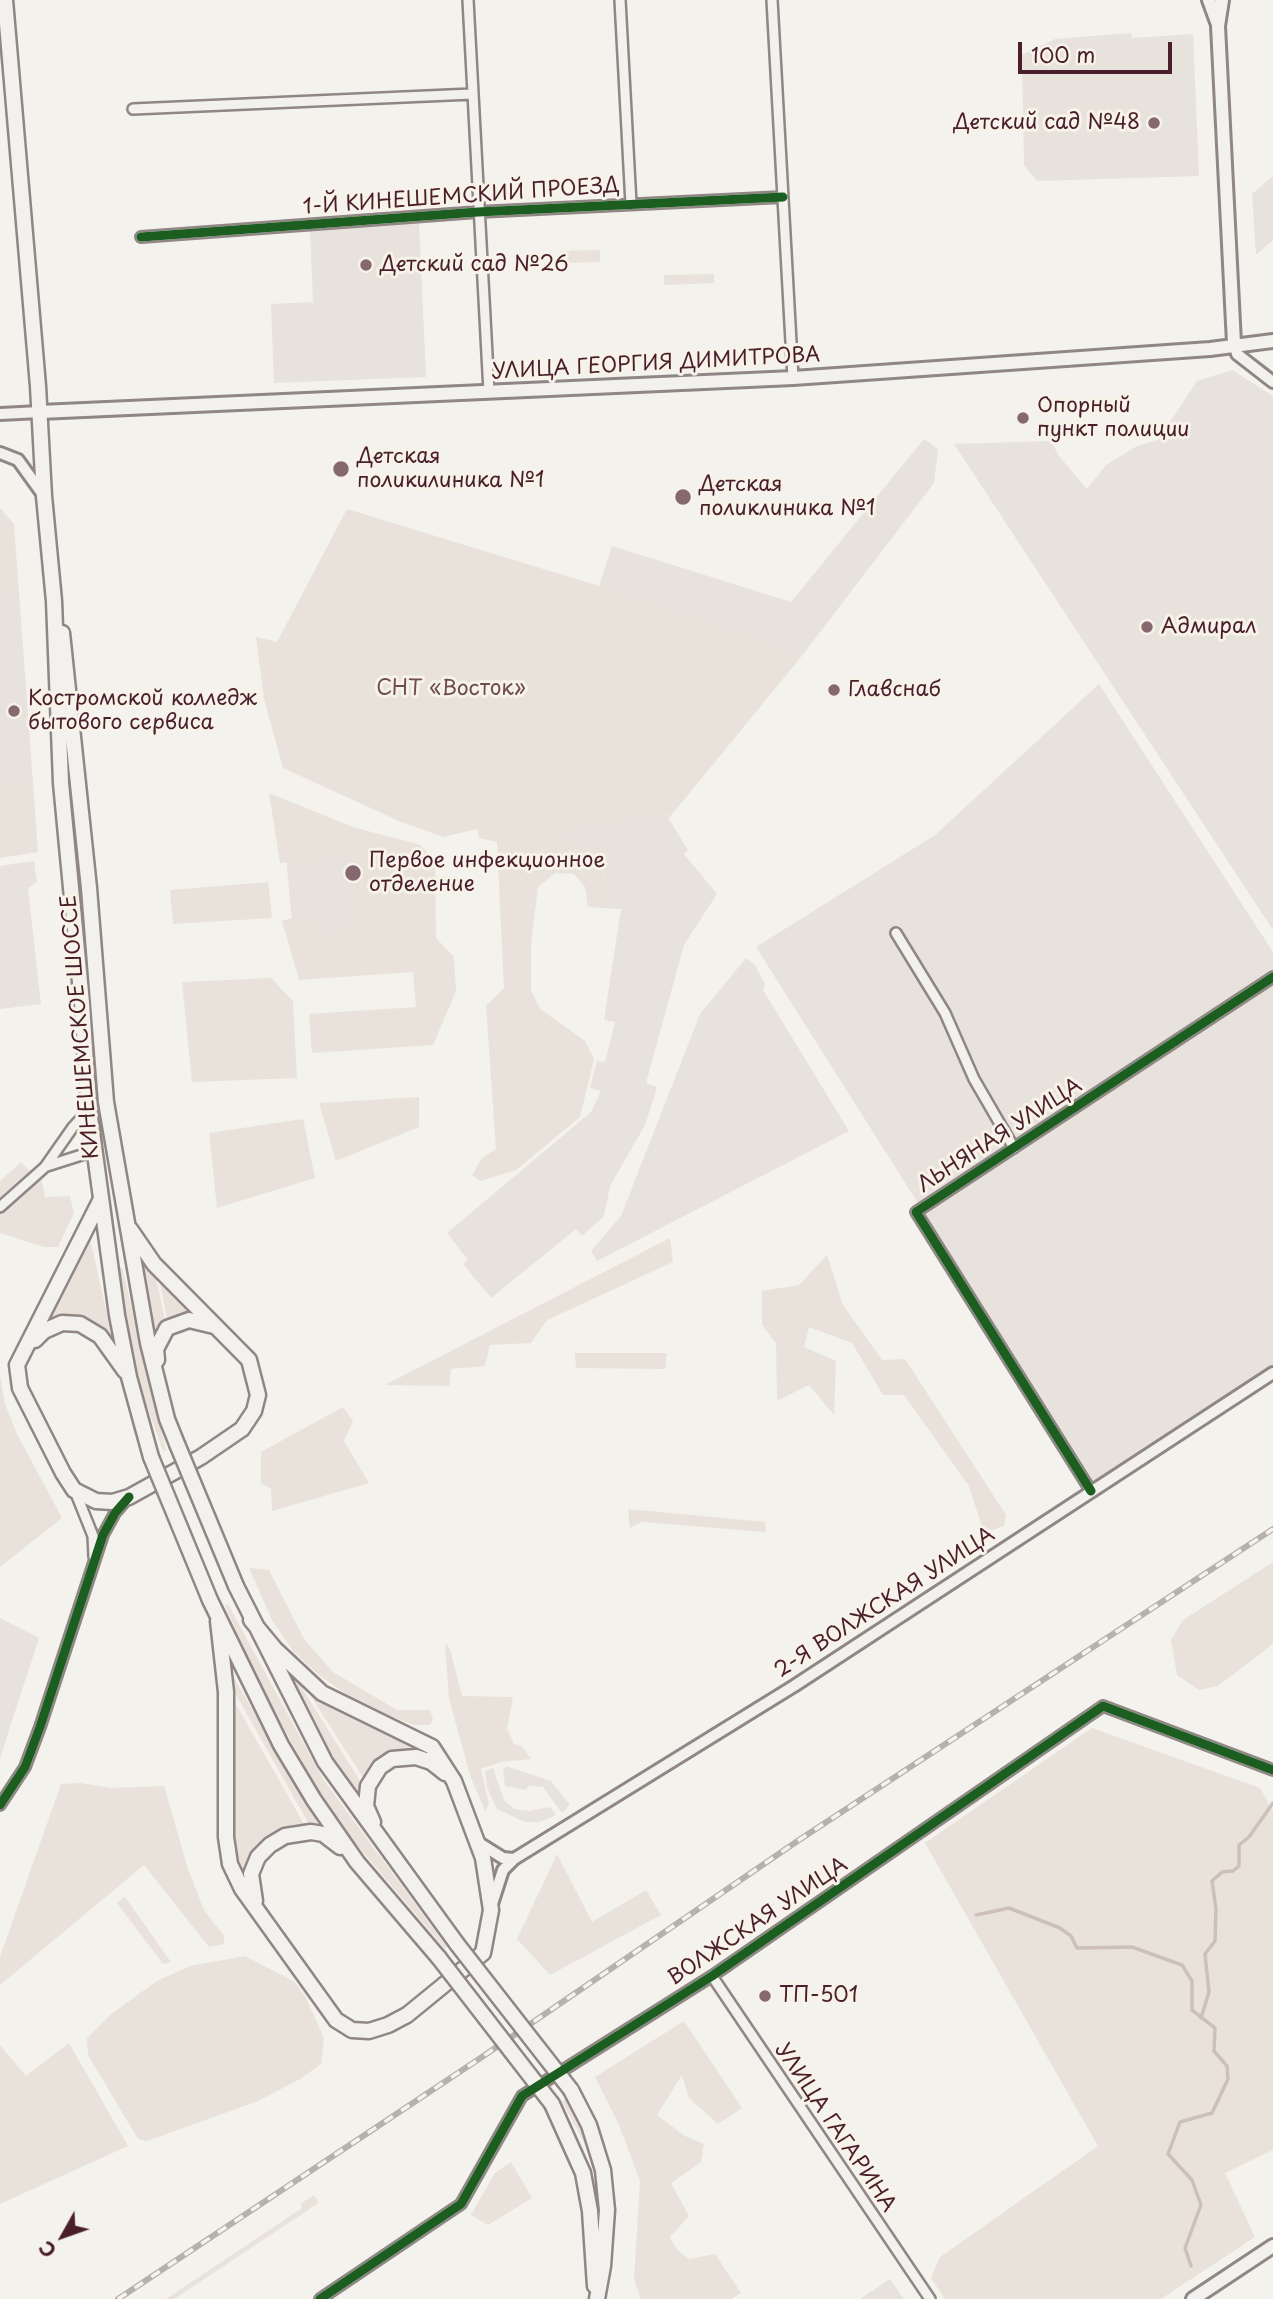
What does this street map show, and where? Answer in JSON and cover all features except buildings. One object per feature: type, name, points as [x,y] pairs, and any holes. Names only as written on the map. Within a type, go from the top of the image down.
[{"type":"main road","name":"КИНЕШЕМСКОЕ ШОССЕ","points":[[5,0],[40,412],[44,496],[54,601],[55,692],[61,783],[71,865],[89,1110],[100,1201],[129,1377]]},
{"type":"main road","points":[[1209,0],[1218,26]]},
{"type":"main road","points":[[1223,0],[1218,26],[1234,343]]},
{"type":"main road","name":"УЛИЦА ГЕОРГИЯ ДИМИТРОВА","points":[[40,412],[793,378],[1210,349],[1234,343],[1273,341]]},
{"type":"main road","name":"КИНЕШЕМСКОЕ ШОССЕ","points":[[54,601],[68,678],[78,774],[106,1102],[125,1221],[158,1386],[177,1444],[251,1620]]},
{"type":"main road","points":[[100,1201],[17,1365],[20,1388],[57,1463],[74,1490],[96,1501],[112,1502],[129,1497],[201,1457],[242,1429],[254,1411],[258,1395],[249,1360],[154,1264],[125,1221]]},
{"type":"main road","points":[[158,1386],[156,1349],[167,1328],[189,1320],[220,1329]]},
{"type":"main road","points":[[27,1349],[44,1331],[62,1323],[80,1324],[100,1336],[129,1377],[151,1457],[218,1621],[281,1745],[357,1863],[439,1958],[536,2078],[552,2104],[583,2173],[590,2211],[597,2299]]},
{"type":"main road","points":[[218,1621],[226,1692],[226,1837],[230,1864],[242,1889],[336,2020],[352,2030],[369,2031],[407,2015],[474,1963],[487,1942],[491,1910],[483,1858],[454,1781],[443,1760],[422,1740],[352,1710],[322,1693],[275,1649],[251,1620]]},
{"type":"main road","points":[[251,1620],[325,1762],[457,1944],[571,2090],[589,2125],[603,2170],[607,2210],[597,2299]]},
{"type":"main road","points":[[380,1840],[366,1806],[368,1786],[380,1766],[392,1759],[416,1757],[439,1766],[454,1781]]},
{"type":"main road","points":[[257,1909],[251,1889],[251,1874],[258,1857],[270,1845],[285,1836],[311,1832],[323,1834],[357,1863]]},
{"type":"main road","points":[[1193,2299],[1273,2246]]},
{"type":"street","points":[[468,0],[489,392]]},
{"type":"street","points":[[620,0],[631,204]]},
{"type":"street","points":[[772,0],[793,378]]},
{"type":"street","points":[[133,109],[472,94]]},
{"type":"street","name":"1-Й КИНЕШЕМСКИЙ ПРОЕЗД","points":[[141,237],[478,212],[783,197]]},
{"type":"street","points":[[1234,343],[1237,354],[1273,382]]},
{"type":"street","points":[[0,414],[40,412]]},
{"type":"street","points":[[0,453],[18,460],[44,496]]},
{"type":"street","points":[[896,933],[945,1013],[974,1079],[1014,1148]]},
{"type":"street","name":"ЛЬНЯНАЯ УЛИЦА","points":[[1091,1491],[916,1212],[1273,976]]},
{"type":"street","points":[[0,1207],[45,1167],[73,1127],[89,1110]]},
{"type":"street","points":[[45,1167],[94,1151]]},
{"type":"street","name":"2-Я ВОЛЖСКАЯ УЛИЦА","points":[[514,1859],[794,1686],[1273,1373]]},
{"type":"street","points":[[74,1490],[93,1536],[94,1563]]},
{"type":"street","points":[[0,1805],[9,1795],[29,1757],[94,1563],[115,1513],[129,1497]]},
{"type":"street","name":"ВОЛЖСКАЯ УЛИЦА","points":[[320,2299],[461,2204],[522,2096],[712,1976],[1102,1706],[1273,1770]]},
{"type":"street","points":[[475,1839],[485,1850],[503,1858],[514,1859]]},
{"type":"street","points":[[491,1910],[503,1870],[514,1859]]},
{"type":"street","name":"УЛИЦА ГАГАРИНА","points":[[712,1976],[930,2299]]},
{"type":"shaded area","points":[[1131,33],[1132,38],[1193,34],[1199,176],[1037,181],[1024,165],[1022,55],[1055,39]]},
{"type":"shaded area","points":[[1273,176],[1273,240],[1256,255],[1252,194]]},
{"type":"shaded area","name":"Детский сад №26","points":[[419,221],[426,377],[274,383],[271,304],[313,302],[310,228]]},
{"type":"shaded area","points":[[1232,370],[1273,396],[1273,930],[954,444],[1051,441],[1059,456],[1087,489],[1106,465],[1137,446],[1158,440],[1197,381]]},
{"type":"shaded area","points":[[924,439],[938,449],[934,483],[801,657],[599,586],[612,546],[791,602]]},
{"type":"shaded area","name":"Костромской колледж бытового сервиса","points":[[0,508],[14,524],[38,852],[0,858]]},
{"type":"shaded area","points":[[1099,684],[1273,952],[1273,1367],[1095,1483],[756,947],[935,835]]},
{"type":"shaded area","points":[[664,811],[688,850],[684,854],[717,894],[684,945],[646,1083],[657,1087],[645,1125],[610,1186],[604,1216],[582,1236],[576,1229],[491,1298],[463,1264],[468,1260],[447,1233],[591,1112],[601,1091],[590,1088],[597,1061],[605,1062],[615,1022],[604,1020],[621,909],[602,908],[605,846],[566,852],[562,831]]},
{"type":"shaded area","name":"Первое инфекционное отделение","points":[[352,830],[424,943],[295,951],[284,837]]},
{"type":"shaded area","points":[[34,861],[37,882],[28,888],[41,1004],[0,1009],[0,866]]},
{"type":"shaded area","points":[[746,958],[755,965],[765,984],[763,990],[849,1131],[597,1261],[591,1251],[621,1216],[700,1014]]},
{"type":"shaded area","points":[[0,1618],[39,1638],[0,1758]]},
{"type":"shaded area","points":[[506,1766],[551,1781],[570,1805],[562,1813],[543,1787],[528,1786],[526,1790],[505,1786],[503,1770]]},
{"type":"shaded area","points":[[493,1768],[504,1800],[514,1809],[529,1811],[550,1807],[556,1815],[540,1822],[525,1822],[497,1809],[487,1787],[485,1771]]},
{"type":"shaded area","points":[[890,2279],[904,2299],[860,2299]]},
{"type":"green space","points":[[600,250],[600,262],[561,263],[560,251]]},
{"type":"green space","points":[[714,274],[714,283],[664,285],[664,275]]},
{"type":"green space","name":"СНТ «Восток»","points":[[347,509],[599,586],[801,657],[669,818],[664,811],[562,831],[567,852],[605,846],[602,908],[588,907],[585,887],[574,874],[555,873],[538,887],[531,945],[531,990],[540,1009],[585,1041],[594,1059],[580,1117],[516,1170],[480,1181],[472,1175],[482,1158],[496,1149],[486,1006],[504,988],[497,842],[479,838],[477,829],[443,837],[399,821],[283,768],[264,699],[256,637],[277,642]]},
{"type":"green space","points":[[0,514],[8,525],[15,589],[0,588]]},
{"type":"green space","points":[[0,782],[26,786],[32,849],[0,853]]},
{"type":"green space","points":[[269,793],[353,827],[420,845],[435,861],[436,938],[454,957],[456,991],[433,1045],[312,1053],[309,1014],[416,1007],[413,972],[299,980],[282,921],[309,913],[312,936],[362,931],[358,854],[280,863]]},
{"type":"green space","points":[[268,882],[272,918],[173,924],[170,890]]},
{"type":"green space","points":[[271,978],[293,1001],[297,1078],[192,1082],[182,982]]},
{"type":"green space","points":[[419,1097],[419,1127],[336,1161],[319,1103]]},
{"type":"green space","points":[[303,1119],[315,1178],[217,1208],[209,1133]]},
{"type":"green space","points":[[21,1162],[30,1172],[0,1198],[0,1181]]},
{"type":"green space","points":[[41,1176],[45,1197],[70,1196],[74,1213],[58,1247],[44,1247],[0,1233],[0,1214]]},
{"type":"green space","points":[[670,1238],[673,1262],[547,1320],[531,1343],[490,1345],[485,1366],[451,1369],[449,1386],[385,1385]]},
{"type":"green space","points":[[90,1239],[113,1340],[101,1329],[60,1317],[46,1320]]},
{"type":"green space","points":[[827,1255],[843,1305],[882,1360],[905,1359],[1006,1515],[1004,1526],[984,1533],[969,1486],[904,1395],[883,1395],[852,1343],[809,1327],[804,1347],[836,1361],[834,1415],[809,1385],[777,1401],[776,1343],[762,1325],[762,1291],[799,1285]]},
{"type":"green space","points":[[139,1261],[156,1278],[165,1320],[154,1330]]},
{"type":"green space","points":[[122,1267],[166,1450],[163,1451],[136,1375],[115,1273],[116,1268]]},
{"type":"green space","points":[[159,1278],[196,1314],[182,1313],[167,1318]]},
{"type":"green space","points":[[575,1353],[667,1353],[665,1369],[576,1368]]},
{"type":"green space","points":[[0,1375],[5,1404],[17,1434],[62,1518],[0,1567]]},
{"type":"green space","points":[[343,1407],[353,1421],[344,1441],[369,1483],[272,1511],[271,1489],[261,1483],[261,1452]]},
{"type":"green space","points":[[628,1509],[765,1522],[766,1532],[641,1522],[630,1528]]},
{"type":"green space","points":[[1273,1562],[1273,1644],[1218,1686],[1199,1690],[1177,1675],[1171,1640],[1183,1620]]},
{"type":"green space","points":[[249,1568],[269,1570],[304,1639],[333,1672],[397,1710],[430,1710],[433,1720],[429,1725],[414,1725],[360,1704],[319,1675],[293,1651],[272,1620]]},
{"type":"green space","points":[[228,1604],[323,1779],[447,1947],[445,1949],[352,1839],[316,1786],[257,1680],[225,1605]]},
{"type":"green space","points":[[445,1643],[450,1649],[462,1696],[513,1697],[507,1729],[514,1744],[522,1746],[531,1759],[501,1762],[481,1769],[489,1804],[485,1811],[471,1778],[449,1699]]},
{"type":"green space","points":[[276,1662],[297,1680],[362,1784],[357,1801]]},
{"type":"green space","points":[[232,1674],[322,1827],[310,1826],[234,1691]]},
{"type":"green space","points":[[303,1684],[351,1716],[414,1742],[426,1755],[402,1750],[390,1754],[379,1759],[364,1779]]},
{"type":"green space","points":[[233,1699],[305,1826],[280,1831],[261,1844],[254,1852],[243,1880],[236,1863],[233,1844]]},
{"type":"green space","points":[[1092,1728],[1260,1788],[1273,1811],[1273,2150],[1225,2173],[1255,2237],[1161,2299],[945,2299],[931,2278],[940,2257],[1098,2146],[925,1843]]},
{"type":"green space","points":[[81,1783],[110,1788],[164,1786],[188,1869],[204,1910],[224,1936],[224,1944],[209,1947],[144,1865],[0,1985],[0,1957],[61,1784]]},
{"type":"green space","points":[[557,1854],[592,1922],[646,1890],[661,1915],[550,1975],[517,1939]]},
{"type":"green space","points":[[125,1897],[171,1962],[163,1964],[117,1903]]},
{"type":"green space","points":[[245,1956],[295,1982],[306,1998],[324,2038],[321,2064],[300,2079],[258,2101],[147,2141],[138,2139],[88,2055],[87,2038],[111,2014],[157,1981],[190,1966]]},
{"type":"green space","points":[[684,2021],[742,2108],[718,2124],[689,2098],[682,2075],[657,2115],[685,2136],[704,2144],[701,2162],[671,2183],[689,2216],[670,2237],[677,2250],[689,2259],[715,2254],[741,2293],[731,2299],[641,2299],[634,2280],[640,2181],[619,2125],[595,2077]]},
{"type":"green space","points":[[69,2043],[128,2146],[0,2204],[0,2045],[26,2076]]},
{"type":"green space","points":[[566,2099],[577,2114],[591,2143],[601,2187],[602,2228],[597,2185],[585,2145],[562,2101]]},
{"type":"green space","points":[[511,2162],[532,2198],[488,2225],[471,2215],[495,2173]]},
{"type":"green space","points":[[314,2195],[319,2202],[307,2211],[174,2299],[166,2299],[302,2208],[300,2204]]},
{"type":"waterway","points":[[1201,2018],[1209,1992],[1205,1954],[1215,1941],[1216,1909],[1212,1881],[1222,1872],[1233,1871],[1239,1866],[1239,1845],[1249,1837],[1273,1803]]},
{"type":"waterway","points":[[976,1915],[1009,1908],[1060,1928],[1071,1936],[1077,1948],[1132,1947],[1182,1965],[1192,1981],[1192,2010],[1215,2028],[1214,2051],[1227,2066],[1228,2079],[1212,2113],[1180,2122],[1168,2154],[1192,2180],[1201,2205],[1185,2248],[1191,2266]]},
{"type":"railway","points":[[118,2299],[482,2057],[799,1840],[1273,1529]]},
{"type":"cycle path","points":[[141,237],[478,212],[783,197]]},
{"type":"cycle path","points":[[1091,1491],[916,1212],[1273,977]]},
{"type":"cycle path","points":[[0,1805],[25,1767],[103,1535],[115,1513],[129,1497]]},
{"type":"cycle path","points":[[320,2299],[461,2204],[522,2096],[712,1976],[1103,1706],[1273,1770]]},
{"type":"place","name":"Детский сад №48","points":[[1154,123]]},
{"type":"place","name":"Детский сад №26","points":[[366,265]]},
{"type":"place","name":"Опорный пункт полиции","points":[[1023,418]]},
{"type":"place","name":"Детская поликилиника №1","points":[[341,469]]},
{"type":"place","name":"Детская поликлиника №1","points":[[683,497]]},
{"type":"place","name":"Адмирал","points":[[1147,627]]},
{"type":"place","name":"Главснаб","points":[[834,690]]},
{"type":"place","name":"Костромской колледж бытового сервиса","points":[[14,711]]},
{"type":"place","name":"Первое инфекционное отделение","points":[[353,873]]},
{"type":"place","name":"ТП-501","points":[[765,1996]]}]
